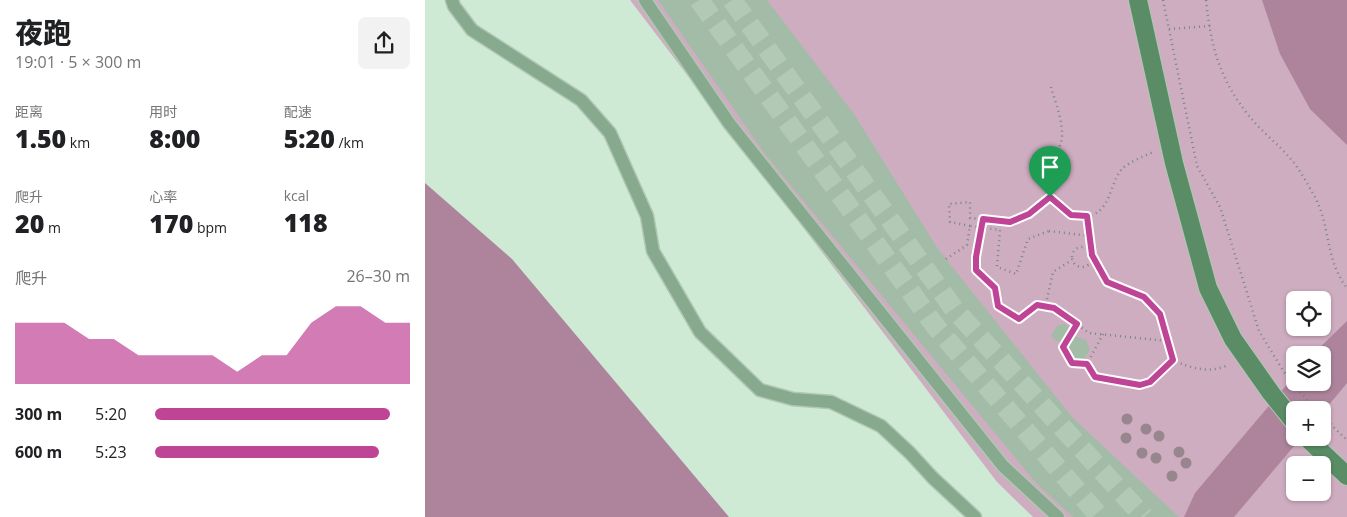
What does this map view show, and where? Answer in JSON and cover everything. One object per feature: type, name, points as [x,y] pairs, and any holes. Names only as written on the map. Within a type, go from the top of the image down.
[{"type":"street","points":[[452,0],[454,6],[471,30],[581,100],[610,133],[647,216],[653,251],[700,332],[760,390],[793,399],[831,402],[881,426],[975,517]]},
{"type":"street","points":[[645,0],[729,122],[1003,466],[1058,517]]},
{"type":"street","points":[[1138,0],[1174,164],[1208,288],[1233,338],[1286,412]]},
{"type":"street","points":[[1315,446],[1347,476]]},
{"type":"path","points":[[1163,0],[1197,166],[1220,207],[1259,331],[1287,377],[1308,401]]},
{"type":"path","points":[[1206,0],[1214,54],[1227,85],[1249,117],[1290,158],[1308,184],[1322,211],[1332,260],[1340,279],[1347,288]]},
{"type":"path","points":[[1169,29],[1210,26]]},
{"type":"path","points":[[1051,87],[1062,126],[1061,145],[1048,166],[1043,180],[1045,192],[1071,215],[1087,216],[1098,211],[1109,200],[1122,170],[1137,159],[1155,152]]},
{"type":"path","points":[[1050,197],[1029,214],[1010,222],[969,218],[970,202],[949,204],[950,222],[999,230],[997,267],[1016,274],[1028,239],[1049,231],[1089,236]]},
{"type":"path","points":[[1072,260],[1076,266],[1086,267],[1091,262],[1092,255],[1087,216]]},
{"type":"path","points":[[983,219],[976,257],[976,270],[995,288],[998,306],[1019,319],[1037,305],[1054,308],[1089,333],[1167,341]]},
{"type":"path","points":[[947,259],[967,246],[970,226]]},
{"type":"path","points":[[1046,304],[1053,272],[1072,260],[1074,251],[1080,247],[1089,250],[1107,282],[1144,297],[1160,314],[1173,360],[1194,369],[1219,369],[1228,365]]},
{"type":"path","points":[[1077,324],[1063,347],[1072,363],[1087,364]]},
{"type":"path","points":[[1087,364],[1103,334]]},
{"type":"path","points":[[1087,364],[1095,377],[1140,385],[1150,382],[1173,360]]},
{"type":"path","points":[[1331,426],[1347,440]]},
{"type":"shaded area","points":[[630,0],[1347,0],[1347,517],[1033,517],[997,482]]},
{"type":"shaded area","points":[[1262,0],[1347,0],[1347,145],[1310,109],[1280,54]]},
{"type":"shaded area","points":[[425,183],[512,259],[729,517],[425,517]]},
{"type":"shaded area","points":[[1347,321],[1347,383],[1331,402],[1286,401],[1286,446],[1294,446],[1234,517],[1184,517],[1195,493],[1286,386],[1286,391],[1331,391],[1331,346],[1321,346]]},
{"type":"building","points":[[658,0],[767,0],[854,114],[938,249],[1073,418],[1179,517],[1073,517],[1036,483],[765,154]]},
{"type":"building","points":[[1065,324],[1076,337],[1086,340],[1090,350],[1083,361],[1076,362],[1069,356],[1070,348],[1065,342],[1056,341],[1051,335],[1058,325]]},
{"type":"tunnel","points":[[699,0],[936,327],[1100,517]]},
{"type":"tunnel","points":[[732,0],[954,309],[1144,517]]},
{"type":"route","points":[[1050,197],[1071,215],[1087,216],[1092,255],[1107,282],[1144,297],[1160,314],[1173,360],[1150,382],[1140,385],[1095,377],[1087,364],[1072,363],[1063,347],[1077,324],[1054,308],[1037,305],[1019,319],[998,306],[995,288],[976,270],[976,257],[983,219],[1010,222],[1029,214],[1050,197]]}]
